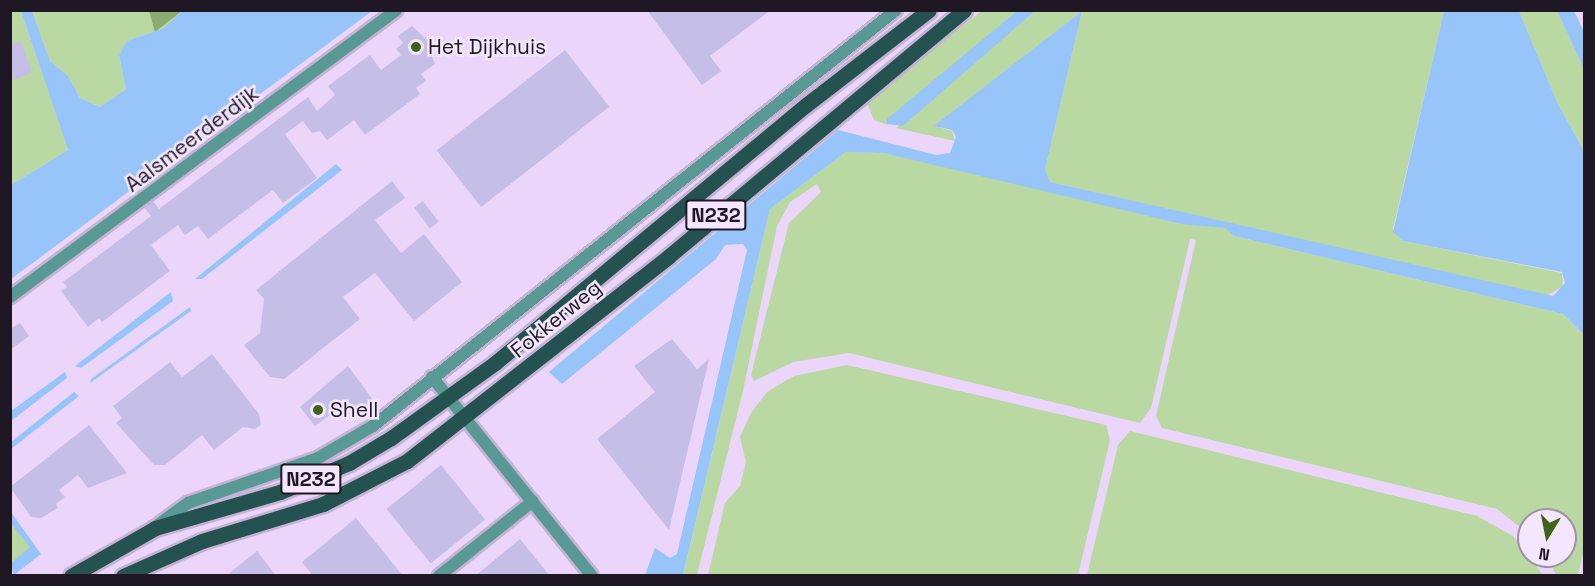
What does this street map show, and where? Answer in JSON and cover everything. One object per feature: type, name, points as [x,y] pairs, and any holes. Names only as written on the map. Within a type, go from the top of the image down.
[{"type":"main road","name":"Fokkerweg","points":[[71,576],[155,528],[280,492],[349,463],[451,396],[929,10]]},
{"type":"main road","name":"Fokkerweg","points":[[123,576],[202,541],[267,524],[365,486],[467,418],[964,10]]},
{"type":"street","name":"Aalsmeerderdijk","points":[[10,297],[396,10]]},
{"type":"street","name":"Fokkerweg","points":[[155,528],[188,503],[318,458],[373,426],[896,10]]},
{"type":"street","points":[[432,377],[451,396],[592,576]]},
{"type":"street","points":[[439,576],[533,501]]},
{"type":"green space","points":[[11,11],[21,11],[68,150],[11,185]]},
{"type":"green space","points":[[32,11],[182,11],[164,28],[127,41],[119,55],[126,89],[100,107],[80,98],[68,76],[50,61]]},
{"type":"green space","points":[[149,11],[182,11],[155,32]]},
{"type":"green space","points":[[982,11],[1017,11],[887,124],[891,126],[874,120],[866,100]]},
{"type":"green space","points":[[1035,11],[1082,11],[935,126],[952,131],[955,141],[896,128]]},
{"type":"green space","points":[[1082,11],[1444,11],[1393,229],[1403,241],[1562,273],[1563,286],[1546,296],[1050,182],[1045,170]]},
{"type":"green space","points":[[1519,11],[1557,11],[1584,69],[1584,151],[1558,104]]},
{"type":"green space","points":[[846,152],[884,153],[1225,228],[1234,236],[1563,314],[1584,335],[1584,549],[1578,575],[1556,575],[1552,568],[1577,568],[1577,508],[1517,508],[1517,525],[1497,509],[1162,428],[1156,416],[1196,240],[1190,239],[1151,408],[1140,423],[849,353],[793,362],[754,381],[751,375],[789,223],[821,192],[817,184],[790,202],[777,226],[743,391],[697,575],[683,576],[770,209]]},
{"type":"green space","points":[[847,365],[1106,425],[1110,440],[1078,575],[708,575],[725,503],[740,486],[746,462],[740,437],[751,413],[767,392],[794,376]]},
{"type":"green space","points":[[1130,431],[1477,516],[1513,536],[1517,541],[1517,568],[1538,568],[1543,575],[1087,575],[1118,445]]},
{"type":"green space","points":[[10,520],[38,554],[10,573]]},
{"type":"water","points":[[21,11],[32,11],[50,61],[68,76],[80,98],[100,107],[126,89],[119,55],[127,41],[164,28],[182,11],[372,11],[11,279],[11,185],[68,150]]},
{"type":"water","points":[[1017,11],[1035,11],[903,126],[887,124],[887,119]]},
{"type":"water","points":[[1082,11],[1045,170],[1050,182],[1553,296],[1565,283],[1562,272],[1403,241],[1393,232],[1444,11],[1519,11],[1558,104],[1584,151],[1584,335],[1563,314],[1234,236],[1225,228],[1182,224],[884,153],[846,152],[770,209],[683,575],[645,575],[655,548],[670,558],[677,554],[747,250],[743,244],[725,245],[716,259],[562,384],[549,372],[838,130],[936,155],[950,153],[956,137],[952,130],[934,126]]},
{"type":"water","points":[[1557,11],[1574,11],[1584,32],[1584,69]]},
{"type":"water","points":[[336,164],[342,170],[202,279],[195,279]]},
{"type":"water","points":[[171,292],[173,301],[81,368],[75,366]]},
{"type":"water","points":[[190,307],[191,311],[90,383],[91,379]]},
{"type":"water","points":[[65,372],[67,378],[11,421],[11,411]]},
{"type":"water","points":[[74,392],[79,396],[11,449],[11,442]]},
{"type":"water","points":[[11,512],[41,554],[14,575],[11,563],[30,547],[11,524]]},
{"type":"building","points":[[647,10],[771,10],[710,56],[721,71],[702,85]]},
{"type":"building","points":[[412,26],[432,44],[428,47],[435,64],[421,74],[426,81],[416,88],[420,94],[365,135],[354,120],[327,140],[320,131],[312,133],[303,121],[285,134],[317,178],[283,203],[273,190],[208,239],[198,226],[185,235],[178,225],[151,245],[170,271],[102,322],[99,318],[88,327],[61,291],[67,287],[63,282],[151,216],[144,207],[153,201],[159,209],[308,97],[317,111],[335,95],[328,86],[370,55],[381,70],[401,55],[396,49],[403,43],[398,36]]},
{"type":"building","points":[[21,41],[32,73],[13,80],[10,45]]},
{"type":"building","points":[[565,50],[609,107],[481,207],[437,150]]},
{"type":"building","points":[[392,181],[405,198],[375,220],[401,253],[424,234],[462,282],[414,321],[375,273],[343,297],[360,319],[284,379],[270,377],[244,345],[260,333],[264,299],[256,290]]},
{"type":"building","points":[[423,201],[439,222],[430,228],[414,208]]},
{"type":"building","points":[[20,323],[29,336],[10,350],[10,329]]},
{"type":"building","points":[[672,339],[697,369],[709,359],[669,530],[597,439],[655,392],[634,366]]},
{"type":"building","points":[[212,354],[259,414],[261,425],[255,429],[243,427],[214,450],[202,435],[165,465],[154,465],[116,423],[122,418],[113,406],[170,362],[182,377]]},
{"type":"building","points":[[348,366],[376,404],[360,416],[348,402],[315,426],[300,407]]},
{"type":"building","points":[[89,425],[127,473],[88,488],[78,475],[59,490],[65,497],[56,504],[58,508],[41,518],[31,517],[10,487]]},
{"type":"building","points":[[441,465],[485,519],[431,563],[387,509]]},
{"type":"building","points":[[356,518],[403,576],[313,576],[302,562]]},
{"type":"building","points":[[520,539],[550,576],[475,576]]},
{"type":"building","points":[[257,551],[276,576],[226,576]]},
{"type":"place","name":"Het Dijkhuis","points":[[416,47]]},
{"type":"place","name":"Shell","points":[[318,410]]}]
